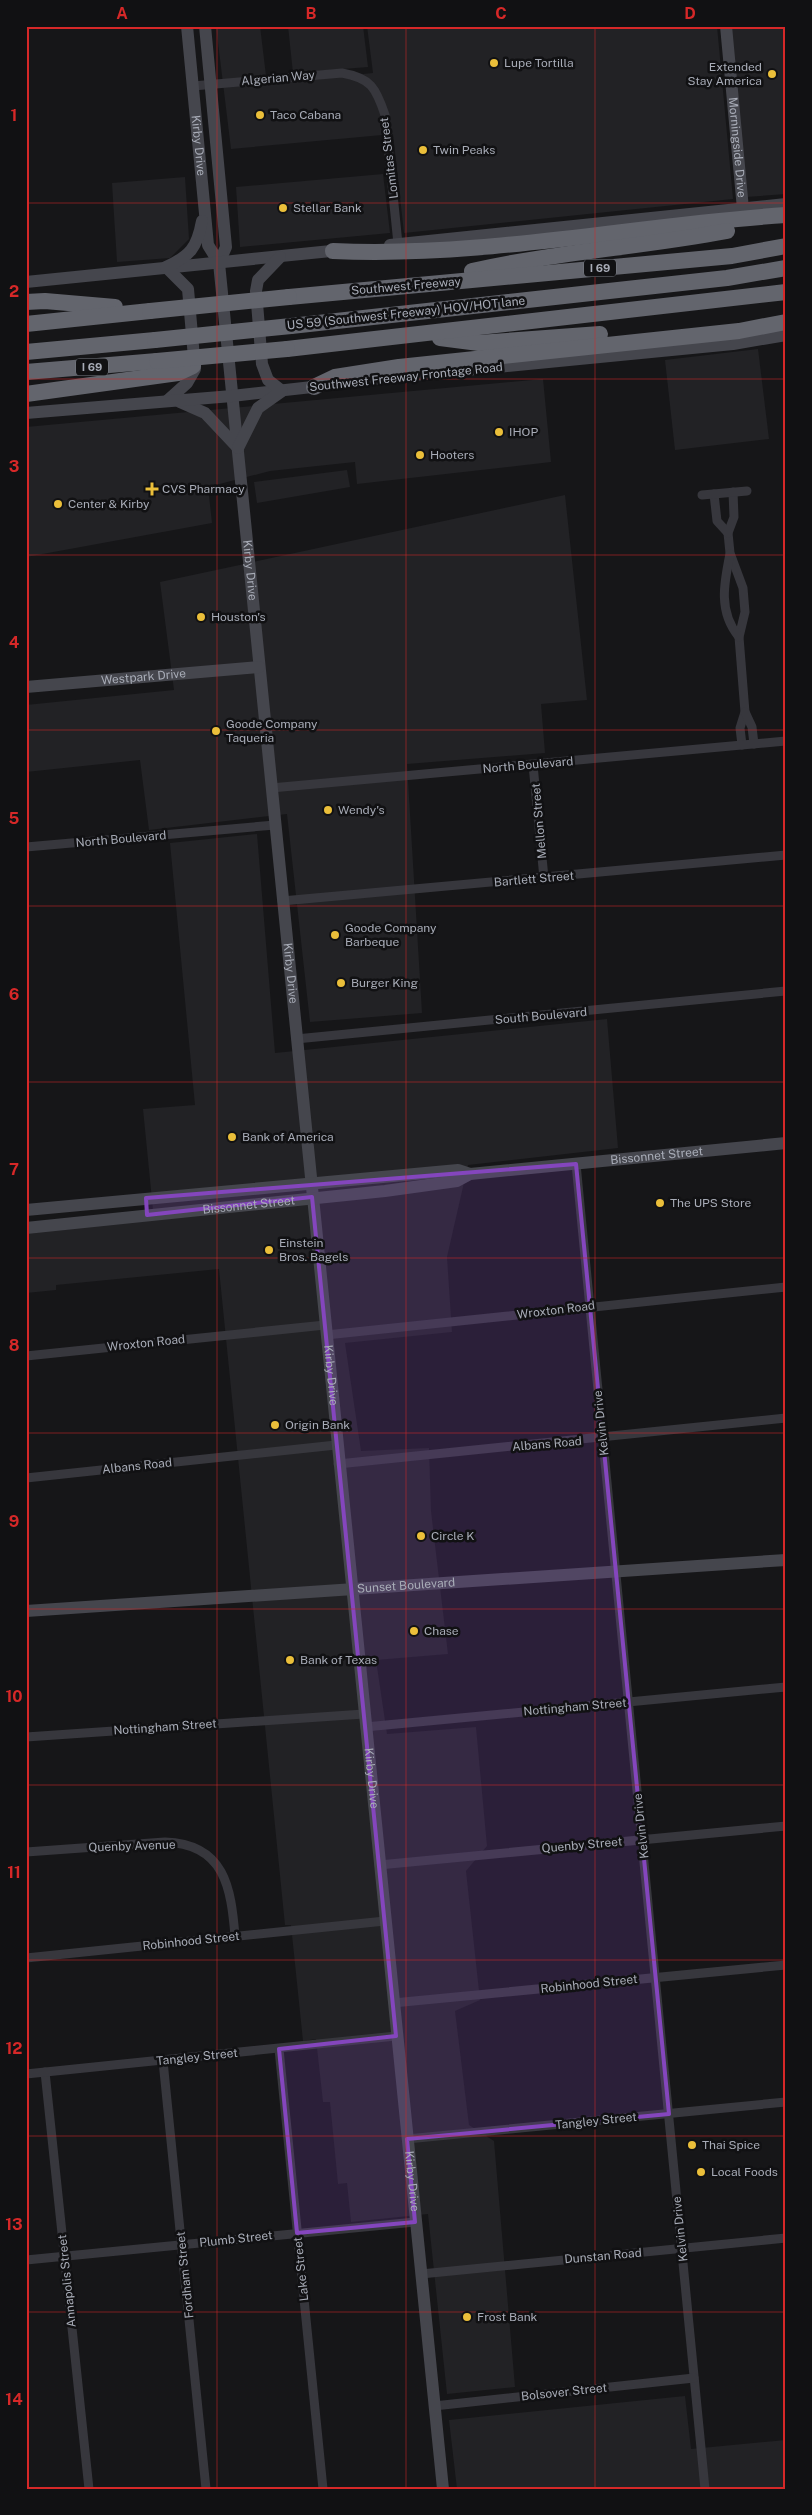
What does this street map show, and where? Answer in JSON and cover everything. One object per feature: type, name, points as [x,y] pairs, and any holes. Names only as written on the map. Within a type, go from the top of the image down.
[{"type":"highway","points":[[333,251],[393,254],[617,234],[786,215]]},
{"type":"highway","points":[[413,285],[521,260],[688,238],[786,220]]},
{"type":"highway","name":"Southwest Freeway","points":[[26,324],[413,285],[732,256],[786,246]]},
{"type":"highway","name":"US 59 (Southwest Freeway) HOV/HOT lane","points":[[26,352],[290,326],[727,278],[786,268]]},
{"type":"highway","name":"I 69","points":[[26,372],[158,369],[214,356],[294,349],[786,292]]},
{"type":"highway","points":[[26,302],[45,300],[150,311]]},
{"type":"highway","points":[[416,335],[479,343],[786,321]]},
{"type":"highway","points":[[314,386],[336,377],[399,367],[739,331],[786,321]]},
{"type":"highway","points":[[26,394],[158,369]]},
{"type":"main road","name":"Kirby Drive","points":[[187,26],[208,245],[219,263],[442,2489]]},
{"type":"main road","name":"Kirby Drive","points":[[205,26],[226,247],[219,263]]},
{"type":"main road","name":"Morningside Drive","points":[[726,26],[744,209]]},
{"type":"main road","points":[[26,282],[786,204]]},
{"type":"main road","points":[[166,267],[187,257],[194,248],[200,233],[205,207]]},
{"type":"main road","points":[[166,267],[188,288],[195,369],[187,383],[172,401],[206,413],[238,448],[258,408],[282,391],[268,380],[262,364],[256,291],[258,280],[280,257]]},
{"type":"main road","name":"Southwest Freeway Frontage Road","points":[[26,413],[282,391],[314,386],[733,344],[786,335]]},
{"type":"main road","name":"Westpark Drive","points":[[26,687],[259,668]]},
{"type":"main road","name":"Bissonnet Street","points":[[26,1228],[456,1181],[470,1174],[786,1143]]},
{"type":"main road","name":"Bissonnet Street","points":[[26,1210],[458,1170],[470,1174]]},
{"type":"main road","points":[[146,1198],[147,1215]]},
{"type":"main road","name":"Sunset Boulevard","points":[[26,1612],[786,1560]]},
{"type":"street","name":"Algerian Way","points":[[193,86],[342,73],[363,79]]},
{"type":"street","name":"Lomitas Street","points":[[363,79],[370,82],[379,96],[385,115],[398,244]]},
{"type":"street","points":[[702,495],[747,491]]},
{"type":"street","points":[[733,492],[734,517],[728,533],[730,553],[743,588],[745,612],[739,637],[745,712],[752,727],[754,744]]},
{"type":"street","points":[[714,494],[717,521],[728,533]]},
{"type":"street","points":[[730,553],[724,587],[726,615],[732,630],[739,637]]},
{"type":"street","points":[[742,745],[740,728],[745,712]]},
{"type":"street","name":"North Boulevard","points":[[271,788],[786,741]]},
{"type":"street","name":"Mellon Street","points":[[534,764],[544,878]]},
{"type":"street","name":"North Boulevard","points":[[26,847],[275,825]]},
{"type":"street","name":"Bartlett Street","points":[[282,901],[786,855]]},
{"type":"street","name":"South Boulevard","points":[[296,1039],[786,991]]},
{"type":"street","name":"Kelvin Drive","points":[[576,1164],[705,2489]]},
{"type":"street","name":"Wroxton Road","points":[[26,1356],[576,1309],[590,1306],[786,1287]]},
{"type":"street","name":"Albans Road","points":[[338,1464],[786,1418]]},
{"type":"street","name":"Albans Road","points":[[26,1478],[336,1445]]},
{"type":"street","name":"Nottingham Street","points":[[26,1737],[364,1721],[628,1702],[786,1688]]},
{"type":"street","name":"Quenby Street","points":[[379,1865],[786,1826]]},
{"type":"street","name":"Quenby Avenue","points":[[26,1852],[165,1842],[186,1845],[209,1858],[218,1866],[225,1877],[232,1899],[235,1936]]},
{"type":"street","name":"Robinhood Street","points":[[26,1958],[385,1921]]},
{"type":"street","name":"Robinhood Street","points":[[393,2003],[786,1965]]},
{"type":"street","name":"Tangley Street","points":[[26,2074],[396,2036]]},
{"type":"street","name":"Lake Street","points":[[279,2049],[323,2489]]},
{"type":"street","name":"Fordham Street","points":[[164,2061],[206,2489]]},
{"type":"street","name":"Annapolis Street","points":[[45,2072],[89,2489]]},
{"type":"street","name":"Tangley Street","points":[[407,2139],[786,2102]]},
{"type":"street","name":"Plumb Street","points":[[26,2260],[415,2222]]},
{"type":"street","name":"Dunstan Road","points":[[421,2274],[786,2238]]},
{"type":"street","name":"Bolsover Street","points":[[434,2406],[694,2378]]},
{"type":"highlighted area","points":[[576,1164],[669,2114],[407,2139],[415,2222],[297,2233],[279,2049],[396,2036],[312,1197],[147,1215],[146,1198]]},
{"type":"shaded area","points":[[216,26],[260,26],[267,84],[373,73],[367,26],[717,26],[733,199],[404,233],[393,134],[231,149]]},
{"type":"shaded area","points":[[288,26],[363,26],[368,67],[293,73]]},
{"type":"shaded area","points":[[729,26],[786,26],[786,194],[746,197]]},
{"type":"shaded area","points":[[383,174],[390,233],[240,247],[236,187]]},
{"type":"shaded area","points":[[185,177],[189,239],[170,258],[117,262],[112,183]]},
{"type":"shaded area","points":[[758,349],[769,439],[675,450],[665,360]]},
{"type":"shaded area","points":[[543,379],[551,462],[357,484],[355,462],[270,471],[208,487],[212,523],[26,557],[26,427]]},
{"type":"shaded area","points":[[347,470],[350,487],[257,503],[254,482]]},
{"type":"shaded area","points":[[565,495],[587,700],[541,704],[545,753],[407,764],[422,1013],[310,1022],[287,814],[149,830],[140,760],[26,772],[26,705],[174,690],[160,582]]},
{"type":"shaded area","points":[[257,834],[275,1053],[607,1019],[618,1148],[468,1165],[447,1257],[452,1332],[345,1343],[361,1451],[429,1448],[431,1511],[448,1654],[376,1660],[387,1734],[476,1727],[487,1846],[466,1871],[480,2000],[455,2011],[469,2125],[494,2141],[515,2387],[447,2394],[428,2214],[351,2222],[347,2183],[338,2184],[330,2102],[323,2102],[316,2039],[303,2041],[291,1925],[285,1925],[219,1269],[56,1285],[56,1290],[26,1293],[26,1233],[154,1220],[143,1109],[195,1105],[170,843]]},
{"type":"shaded area","points":[[685,2396],[691,2449],[786,2440],[786,2489],[457,2489],[449,2420]]},
{"type":"place","name":"Lupe Tortilla","points":[[494,63]]},
{"type":"place","name":"Extended Stay America","points":[[772,74]]},
{"type":"place","name":"Taco Cabana","points":[[260,115]]},
{"type":"place","name":"Twin Peaks","points":[[423,150]]},
{"type":"place","name":"Stellar Bank","points":[[283,208]]},
{"type":"place","name":"IHOP","points":[[499,432]]},
{"type":"place","name":"Hooters","points":[[420,455]]},
{"type":"place","name":"CVS Pharmacy","points":[[152,489]]},
{"type":"place","name":"Center & Kirby","points":[[58,504]]},
{"type":"place","name":"Houston's","points":[[201,617]]},
{"type":"place","name":"Goode Company Taqueria","points":[[216,731]]},
{"type":"place","name":"Wendy's","points":[[328,810]]},
{"type":"place","name":"Goode Company Barbeque","points":[[335,935]]},
{"type":"place","name":"Burger King","points":[[341,983]]},
{"type":"place","name":"Bank of America","points":[[232,1137]]},
{"type":"place","name":"The UPS Store","points":[[660,1203]]},
{"type":"place","name":"Einstein Bros. Bagels","points":[[269,1250]]},
{"type":"place","name":"Origin Bank","points":[[275,1425]]},
{"type":"place","name":"Circle K","points":[[421,1536]]},
{"type":"place","name":"Chase","points":[[414,1631]]},
{"type":"place","name":"Bank of Texas","points":[[290,1660]]},
{"type":"place","name":"Thai Spice","points":[[692,2145]]},
{"type":"place","name":"Local Foods","points":[[701,2172]]},
{"type":"place","name":"Frost Bank","points":[[467,2317]]}]
